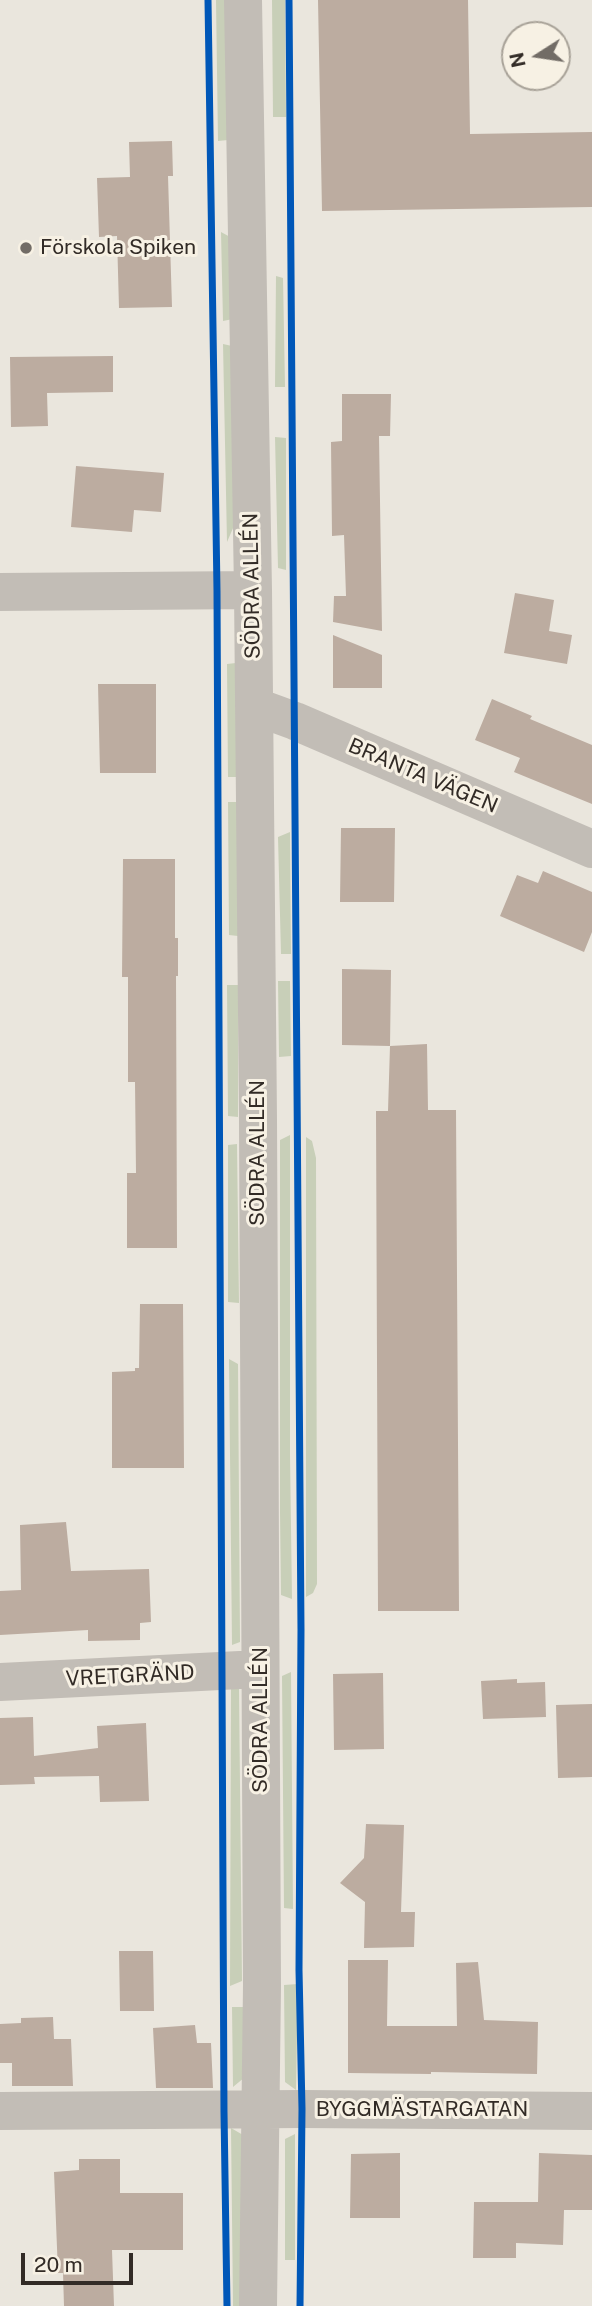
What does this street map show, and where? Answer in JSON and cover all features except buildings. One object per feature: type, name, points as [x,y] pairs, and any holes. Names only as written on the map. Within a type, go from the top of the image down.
[{"type":"street","name":"SÖDRA ALLÉN","points":[[243,0],[254,706],[260,1669],[261,2110],[258,2306]]},
{"type":"street","points":[[0,592],[253,590]]},
{"type":"street","name":"BRANTA VÄGEN","points":[[254,706],[295,721],[592,849]]},
{"type":"street","name":"VRETGRÄND","points":[[0,1682],[260,1669]]},
{"type":"street","name":"BYGGMÄSTARGATAN","points":[[0,2111],[592,2111]]},
{"type":"green space","points":[[216,0],[226,0],[228,140],[218,141]]},
{"type":"green space","points":[[272,0],[285,0],[286,117],[273,117]]},
{"type":"green space","points":[[221,232],[232,238],[233,319],[223,321]]},
{"type":"green space","points":[[276,276],[283,278],[285,387],[275,387]]},
{"type":"green space","points":[[223,344],[232,346],[237,519],[227,542]]},
{"type":"green space","points":[[275,437],[286,438],[286,570],[278,568]]},
{"type":"green space","points":[[236,663],[237,777],[228,777],[227,664]]},
{"type":"green space","points":[[228,802],[238,802],[238,936],[229,935]]},
{"type":"green space","points":[[290,832],[291,954],[281,954],[278,837]]},
{"type":"green space","points":[[278,981],[290,981],[291,1056],[279,1057]]},
{"type":"green space","points":[[227,985],[238,985],[238,1117],[228,1116]]},
{"type":"green space","points":[[290,1135],[292,1599],[281,1595],[280,1512],[280,1140]]},
{"type":"green space","points":[[306,1137],[312,1141],[316,1158],[317,1584],[313,1593],[306,1597]]},
{"type":"green space","points":[[237,1144],[239,1303],[228,1302],[228,1145]]},
{"type":"green space","points":[[229,1359],[238,1364],[240,1642],[232,1645]]},
{"type":"green space","points":[[291,1672],[293,1909],[284,1908],[282,1676]]},
{"type":"green space","points":[[231,1684],[239,1688],[242,1981],[230,1986]]},
{"type":"green space","points":[[298,1984],[296,2090],[285,2082],[284,1985]]},
{"type":"green space","points":[[232,2007],[244,2007],[245,2077],[233,2087]]},
{"type":"green space","points":[[231,2128],[243,2135],[244,2306],[233,2306]]},
{"type":"green space","points":[[295,2134],[295,2260],[285,2260],[285,2139]]},
{"type":"cycle path","points":[[208,0],[217,591],[227,2306]]},
{"type":"cycle path","points":[[289,0],[301,1629],[300,2306]]},
{"type":"place","name":"Förskola Spiken","points":[[26,248]]}]
